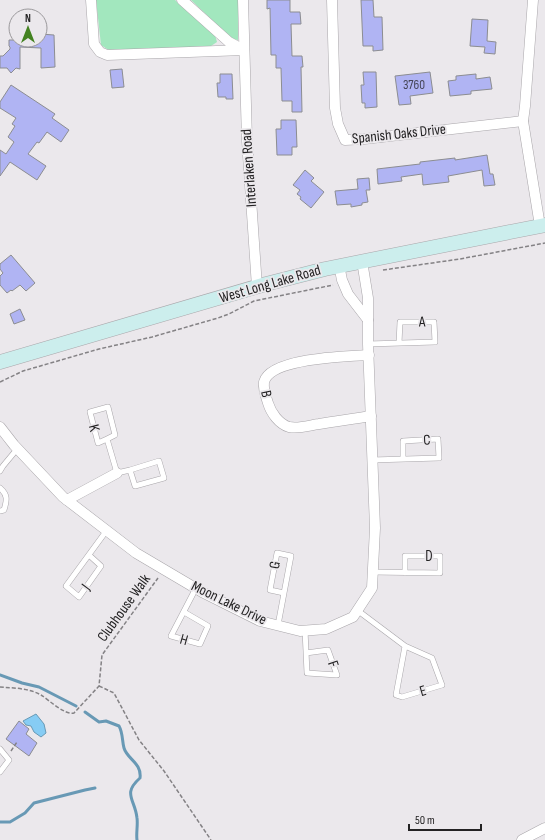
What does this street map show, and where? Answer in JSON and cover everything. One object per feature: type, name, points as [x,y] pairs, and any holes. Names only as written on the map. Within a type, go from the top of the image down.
[{"type":"main road","name":"West Long Lake Road","points":[[0,362],[257,286],[339,266],[363,267],[543,226]]},
{"type":"street","points":[[91,0],[94,44],[100,52],[107,55],[244,50]]},
{"type":"street","points":[[182,0],[229,42],[244,50]]},
{"type":"street","name":"Interlaken Road","points":[[243,0],[247,140],[257,286]]},
{"type":"street","name":"Spanish Oaks Drive","points":[[332,0],[335,108],[338,124],[344,140],[523,121]]},
{"type":"street","points":[[533,0],[523,121],[543,226]]},
{"type":"street","points":[[339,266],[342,280],[348,294],[368,320]]},
{"type":"street","name":"Moon Lake Drive","points":[[0,427],[67,500],[136,553],[196,588],[260,621],[300,631],[326,629],[353,616],[372,588],[375,528],[368,344],[368,298],[363,267]]},
{"type":"street","name":"B","points":[[369,355],[332,356],[289,364],[271,372],[264,382],[265,393],[274,416],[281,423],[287,426],[305,427],[371,416]]},
{"type":"street","points":[[67,500],[117,473]]},
{"type":"street","points":[[522,840],[545,828]]},
{"type":"lane","name":"A","points":[[368,344],[435,342],[434,322],[400,322],[399,343]]},
{"type":"lane","name":"K","points":[[108,407],[115,435],[108,439],[98,443],[90,412],[108,407]]},
{"type":"lane","name":"K","points":[[108,439],[117,473]]},
{"type":"lane","name":"C","points":[[372,460],[439,458],[438,439],[403,441],[403,459]]},
{"type":"lane","points":[[0,471],[18,448]]},
{"type":"lane","points":[[117,473],[159,461],[164,478],[135,486],[130,470]]},
{"type":"lane","points":[[0,488],[5,492],[7,500],[4,510],[0,511]]},
{"type":"lane","name":"J","points":[[89,555],[102,566],[79,597],[66,586],[107,530]]},
{"type":"lane","name":"G","points":[[278,626],[291,556],[277,553],[270,590],[284,593]]},
{"type":"lane","name":"D","points":[[373,572],[405,573],[440,573],[440,556],[405,556],[405,573]]},
{"type":"lane","name":"H","points":[[184,612],[208,626],[200,644],[171,636],[196,588]]},
{"type":"lane","name":"E","points":[[357,610],[405,646],[432,658],[442,685],[402,697],[396,695],[405,646]]},
{"type":"lane","name":"F","points":[[305,630],[306,653],[307,673],[337,675],[328,650],[306,653]]},
{"type":"lane","points":[[0,748],[9,760],[0,772]]},
{"type":"path","points":[[363,267],[460,259],[545,243]]},
{"type":"path","points":[[0,382],[23,371],[98,349],[152,337],[218,318],[254,301],[329,287],[342,280]]},
{"type":"path","name":"Clubhouse Walk","points":[[99,686],[102,655],[164,570]]},
{"type":"path","points":[[0,687],[33,691],[71,713],[77,710],[99,686],[114,693],[139,740],[164,771],[212,840]]},
{"type":"path","points":[[10,753],[17,742]]},
{"type":"green space","points":[[96,0],[175,0],[215,35],[217,42],[211,46],[115,52],[101,45]]},
{"type":"green space","points":[[191,0],[238,0],[238,40],[232,39]]},
{"type":"water","points":[[36,714],[44,724],[46,733],[41,737],[34,732],[31,726],[26,725],[23,721]]},
{"type":"building","points":[[267,0],[290,0],[290,12],[300,12],[301,24],[291,24],[292,56],[302,56],[302,112],[292,112],[292,101],[282,101],[281,68],[276,68],[276,55],[271,55],[270,8],[267,9]]},
{"type":"building","points":[[361,0],[373,0],[374,17],[382,17],[383,50],[373,51],[373,46],[363,46]]},
{"type":"building","points":[[472,19],[488,20],[487,41],[496,42],[495,54],[484,53],[485,47],[470,46]]},
{"type":"building","points":[[48,35],[54,35],[55,67],[41,68],[41,48],[48,48]]},
{"type":"building","points":[[20,48],[20,69],[16,68],[11,73],[7,68],[0,68],[0,56],[3,56],[10,49]]},
{"type":"building","points":[[122,69],[124,87],[112,88],[110,70]]},
{"type":"building","points":[[363,72],[376,72],[377,107],[365,108],[365,103],[362,103],[361,85],[364,85]]},
{"type":"building","points":[[430,72],[433,93],[410,96],[411,104],[399,105],[395,76]]},
{"type":"building","points":[[220,74],[232,74],[233,99],[218,97],[217,83],[220,83]]},
{"type":"building","points":[[476,74],[476,79],[490,77],[492,89],[471,91],[471,94],[450,96],[448,81],[456,80],[456,76]]},
{"type":"building","points":[[11,85],[55,114],[52,118],[69,130],[61,142],[47,132],[28,154],[46,166],[37,180],[10,162],[0,176],[0,150],[6,154],[14,142],[8,137],[15,126],[12,124],[16,118],[0,108],[0,102]]},
{"type":"building","points":[[281,120],[296,120],[297,147],[292,147],[292,155],[277,155],[276,129],[281,129]]},
{"type":"building","points":[[487,155],[490,174],[493,174],[495,185],[484,186],[482,170],[448,176],[449,182],[423,185],[422,174],[401,177],[402,181],[378,184],[377,169],[420,164],[420,162],[455,158],[455,160]]},
{"type":"building","points":[[305,170],[314,178],[311,181],[324,192],[311,208],[300,199],[301,197],[297,194],[300,190],[293,185]]},
{"type":"building","points":[[369,178],[370,190],[366,190],[368,202],[351,207],[351,204],[337,205],[335,191],[358,189],[357,179]]},
{"type":"building","points":[[11,255],[35,283],[26,291],[20,285],[7,293],[0,285],[0,276],[3,273],[0,269],[0,264]]},
{"type":"building","points":[[20,309],[25,320],[14,324],[10,314]]},
{"type":"building","points":[[19,721],[29,729],[26,734],[37,743],[29,756],[6,739]]},
{"type":"waterway","points":[[0,675],[39,687],[76,706]]},
{"type":"waterway","points":[[85,712],[99,722],[106,721],[119,726],[126,752],[139,769],[140,778],[132,788],[131,793],[137,818],[137,840]]},
{"type":"waterway","points":[[0,822],[10,822],[25,813],[34,803],[95,788]]}]
